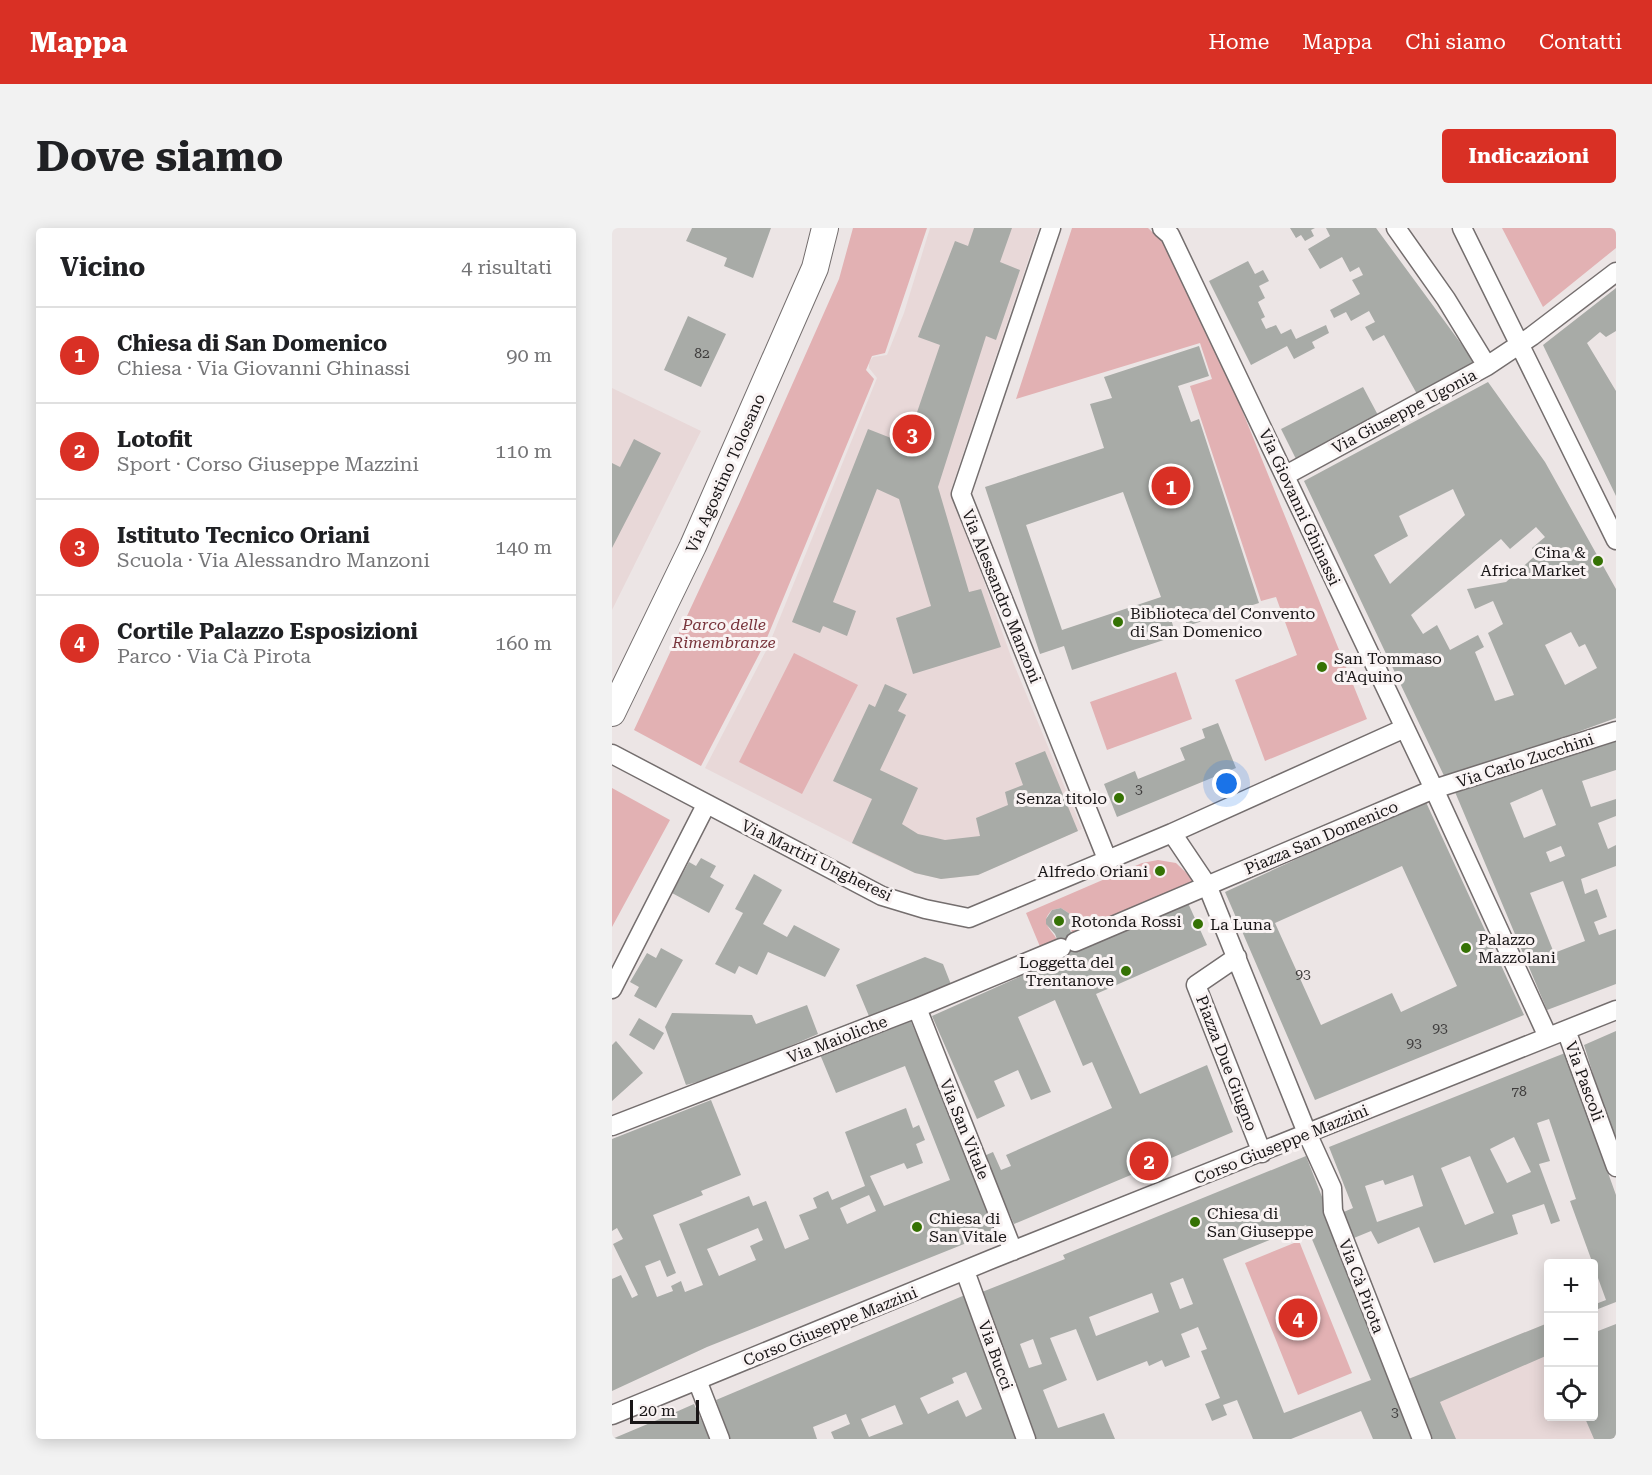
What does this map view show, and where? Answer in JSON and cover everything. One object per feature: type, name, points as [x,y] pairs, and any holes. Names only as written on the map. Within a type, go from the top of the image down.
[{"type":"main road","name":"Via Agostino Tolosano","points":[[612,713],[698,536],[815,268],[825,228]]},
{"type":"street","name":"Via Alessandro Manzoni","points":[[1052,228],[961,494],[1107,859]]},
{"type":"street","name":"Via Giovanni Ghinassi","points":[[1162,228],[1170,235],[1286,475],[1548,1037]]},
{"type":"street","points":[[1396,228],[1446,299],[1486,366]]},
{"type":"street","points":[[1462,228],[1616,540]]},
{"type":"street","name":"Via Giuseppe Ugonia","points":[[1286,475],[1486,366],[1616,272]]},
{"type":"street","name":"Via Martiri Ungheresi","points":[[612,754],[882,896],[925,909],[969,918],[1172,833],[1405,728]]},
{"type":"street","name":"Via Carlo Zucchini","points":[[1434,789],[1616,731]]},
{"type":"street","name":"Piazza San Domenico","points":[[1208,885],[1434,789]]},
{"type":"street","points":[[612,989],[706,805]]},
{"type":"street","points":[[1172,833],[1208,885],[1307,1133]]},
{"type":"street","name":"Via Maioliche","points":[[612,1126],[917,1008],[1208,885]]},
{"type":"street","name":"Piazza Due Giugno","points":[[1237,957],[1196,985],[1262,1153]]},
{"type":"street","name":"Via San Vitale","points":[[917,1008],[1013,1251]]},
{"type":"street","name":"Corso Giuseppe Mazzini","points":[[612,1415],[965,1270],[1616,1010]]},
{"type":"street","name":"Via Pascoli","points":[[1566,1030],[1616,1167]]},
{"type":"street","name":"Via Cà Pirota","points":[[1307,1133],[1332,1188],[1333,1211],[1422,1439]]},
{"type":"street","name":"Via Bucci","points":[[965,1270],[1026,1439]]},
{"type":"street","points":[[697,1380],[720,1439]]},
{"type":"shaded area","points":[[930,228],[1039,228],[951,490],[1013,662],[1082,829],[978,875],[941,879],[915,873],[875,855],[705,768],[768,647],[877,378],[869,368],[869,362],[873,357],[887,355],[904,313]]},
{"type":"shaded area","points":[[612,388],[701,431],[612,610]]},
{"type":"shaded area","points":[[1544,1325],[1544,1421],[1598,1421],[1616,1439],[1430,1439],[1406,1380]]},
{"type":"green space","name":"Parco delle Rimembranze","points":[[853,228],[927,228],[885,353],[872,356],[866,370],[874,379],[764,645],[701,766],[634,730],[740,502],[839,279]]},
{"type":"green space","points":[[1072,228],[1148,228],[1162,241],[1210,331],[1367,719],[1265,761],[1235,680],[1297,655],[1276,597],[1261,601],[1190,386],[1212,379],[1200,343],[1016,399]]},
{"type":"green space","points":[[1502,228],[1616,228],[1616,248],[1543,307]]},
{"type":"green space","points":[[794,653],[858,685],[802,794],[739,762]]},
{"type":"green space","points":[[1176,672],[1192,719],[1107,750],[1090,702]]},
{"type":"green space","points":[[612,788],[670,820],[612,927]]},
{"type":"green space","points":[[1158,860],[1176,863],[1196,882],[1072,936],[1070,914],[1061,908],[1052,910],[1046,923],[1058,942],[1041,949],[1026,913],[1142,863]]},
{"type":"green space","points":[[1299,1241],[1352,1373],[1298,1395],[1245,1263]]},
{"type":"building","points":[[692,228],[771,228],[753,278],[724,266],[727,258],[686,241]]},
{"type":"building","points":[[974,228],[1012,228],[1000,262],[1020,270],[996,340],[986,336],[938,487],[969,592],[981,589],[1001,647],[913,674],[896,618],[931,606],[899,499],[877,489],[833,602],[856,611],[847,636],[823,626],[820,633],[792,622],[868,429],[914,447],[921,430],[912,427],[940,345],[918,337],[955,241],[968,246]]},
{"type":"building","points":[[1290,228],[1315,228],[1311,230],[1314,236],[1305,241],[1301,235],[1296,238]]},
{"type":"building","points":[[1326,228],[1376,228],[1476,364],[1417,394],[1384,335],[1373,341],[1365,327],[1375,322],[1369,311],[1351,321],[1346,312],[1334,318],[1330,310],[1360,294],[1352,280],[1363,275],[1359,267],[1350,272],[1342,257],[1320,269],[1308,249],[1330,236]]},
{"type":"building","points":[[1248,261],[1255,274],[1263,270],[1269,281],[1259,286],[1265,298],[1258,302],[1265,317],[1261,319],[1266,329],[1276,325],[1281,334],[1291,329],[1296,339],[1326,325],[1329,333],[1312,342],[1315,348],[1294,359],[1287,346],[1251,365],[1209,281]]},
{"type":"building","points":[[1616,288],[1616,331],[1606,337],[1600,332],[1587,343],[1616,391],[1616,496],[1543,345]]},
{"type":"building","points":[[688,316],[726,334],[701,387],[664,370]]},
{"type":"building","points":[[1199,346],[1209,376],[1178,386],[1191,422],[1199,419],[1259,603],[1187,626],[1184,615],[1171,619],[1176,636],[1072,670],[1064,646],[1040,654],[985,487],[1104,448],[1090,404],[1112,398],[1104,377]],"holes":[[[1123,492],[1161,597],[1062,630],[1026,525]]]},
{"type":"building","points":[[1488,382],[1545,462],[1616,589],[1616,718],[1446,780],[1304,481]],"holes":[[[1453,489],[1465,515],[1390,584],[1374,555],[1408,536],[1399,516]],[[1536,527],[1545,537],[1532,548],[1537,554],[1506,582],[1467,589],[1475,609],[1493,601],[1503,624],[1488,633],[1514,695],[1495,701],[1475,652],[1484,647],[1478,635],[1450,650],[1437,625],[1423,634],[1411,615],[1501,539],[1510,549]],[[1571,632],[1579,647],[1585,644],[1597,668],[1565,685],[1545,645]]]},
{"type":"building","points":[[1363,387],[1379,417],[1296,459],[1281,429]]},
{"type":"building","points":[[634,439],[661,453],[612,548],[612,463],[620,467]]},
{"type":"building","points":[[885,684],[907,694],[898,711],[906,715],[880,770],[918,788],[902,824],[918,834],[945,840],[980,836],[976,818],[1008,805],[1005,792],[1023,785],[1015,763],[1045,751],[1078,831],[978,875],[941,879],[915,873],[852,843],[872,799],[833,781],[869,704],[875,707]]},
{"type":"building","points":[[1218,723],[1236,768],[1117,817],[1104,784],[1135,771],[1138,779],[1185,760],[1180,748],[1205,738],[1202,729]]},
{"type":"building","points":[[1616,741],[1616,770],[1582,781],[1591,807],[1616,799],[1616,816],[1598,823],[1608,849],[1616,845],[1616,866],[1581,879],[1585,894],[1597,889],[1607,917],[1594,922],[1599,935],[1616,929],[1616,984],[1547,1010],[1455,792]],"holes":[[[1542,789],[1556,825],[1524,838],[1510,803]],[[1561,846],[1565,856],[1550,862],[1546,852]],[[1563,881],[1585,941],[1554,953],[1530,893]]]},
{"type":"building","name":"Palazzo Mazzolani","points":[[1425,800],[1524,1015],[1315,1100],[1225,892]],"holes":[[[1402,866],[1457,986],[1401,1012],[1392,993],[1321,1025],[1275,923]]]},
{"type":"building","points":[[701,858],[716,866],[710,877],[724,885],[709,913],[672,893],[689,862],[696,866]]},
{"type":"building","points":[[754,874],[782,890],[763,924],[787,937],[794,925],[840,949],[825,977],[768,952],[757,975],[739,966],[735,974],[715,964],[743,913],[735,909]]},
{"type":"building","points":[[1188,903],[1207,945],[1096,994],[1140,1094],[1207,1065],[1233,1132],[1014,1224],[984,1156],[993,1152],[1001,1170],[1011,1166],[1006,1155],[1112,1108],[1092,1062],[1083,1066],[1055,1000],[1018,1017],[1051,1092],[1031,1100],[1018,1070],[994,1081],[1005,1106],[977,1119],[932,1016],[1064,957],[1055,934],[1046,924],[1046,919],[1052,910],[1061,908],[1070,914],[1072,925],[1070,930],[1079,951]]},
{"type":"building","points":[[661,948],[683,960],[656,1008],[634,996],[639,987],[630,982],[647,953],[656,958]]},
{"type":"building","points":[[925,957],[943,964],[952,987],[871,1021],[856,985]]},
{"type":"building","points":[[807,1005],[818,1034],[720,1076],[686,1085],[665,1027],[672,1013],[752,1015],[756,1024]]},
{"type":"building","points":[[909,1017],[999,1230],[707,1347],[612,1391],[612,1279],[621,1275],[632,1298],[638,1295],[613,1244],[623,1239],[617,1228],[612,1231],[612,1139],[711,1100],[741,1175],[701,1191],[703,1195],[653,1215],[676,1273],[667,1277],[660,1260],[645,1266],[657,1297],[673,1291],[671,1286],[681,1281],[685,1292],[703,1285],[679,1224],[749,1196],[753,1206],[766,1201],[785,1249],[809,1239],[799,1215],[817,1208],[813,1198],[828,1191],[832,1200],[865,1186],[845,1132],[906,1108],[913,1128],[919,1125],[925,1140],[916,1144],[923,1163],[907,1169],[904,1163],[870,1176],[884,1206],[950,1180],[905,1066],[836,1093],[819,1052]],"holes":[[[869,1195],[876,1211],[847,1224],[840,1208]],[[758,1228],[763,1240],[750,1246],[756,1260],[719,1276],[707,1249]]]},
{"type":"building","points":[[639,1018],[664,1033],[654,1050],[629,1035]]},
{"type":"building","points":[[1616,1031],[1616,1145],[1615,1145],[1584,1045]]},
{"type":"building","points":[[616,1041],[643,1073],[612,1101],[612,1045]]},
{"type":"building","points":[[1565,1053],[1616,1195],[1616,1302],[1598,1309],[1598,1303],[1606,1300],[1598,1278],[1598,1259],[1591,1259],[1570,1201],[1576,1199],[1549,1119],[1537,1123],[1550,1161],[1539,1164],[1560,1221],[1551,1224],[1544,1204],[1512,1215],[1518,1234],[1434,1263],[1419,1227],[1378,1244],[1371,1231],[1349,1240],[1339,1214],[1353,1208],[1329,1147]],"holes":[[[1514,1137],[1531,1172],[1507,1183],[1490,1149]],[[1470,1156],[1494,1213],[1465,1225],[1441,1168]],[[1413,1175],[1423,1206],[1377,1222],[1365,1186],[1383,1180],[1385,1185]]]},
{"type":"building","points":[[1306,1156],[1417,1439],[1373,1439],[1361,1411],[1291,1439],[1253,1439],[1237,1400],[1223,1405],[1227,1415],[1212,1421],[1205,1404],[1220,1398],[1201,1351],[1207,1349],[1198,1327],[1181,1334],[1190,1357],[1165,1367],[1162,1360],[1149,1366],[1147,1361],[1097,1381],[1076,1329],[1050,1338],[1067,1380],[1043,1390],[1058,1428],[1104,1413],[1115,1439],[1031,1439],[982,1292],[1065,1259],[1063,1255]],"holes":[[[1306,1225],[1371,1380],[1284,1413],[1223,1259]],[[1183,1278],[1193,1304],[1180,1309],[1170,1283]],[[1152,1293],[1159,1312],[1096,1336],[1089,1317]],[[1033,1339],[1042,1364],[1029,1368],[1020,1344]]]},
{"type":"building","points":[[965,1295],[1019,1439],[834,1439],[831,1432],[850,1424],[846,1414],[813,1427],[817,1439],[730,1439],[716,1400]],"holes":[[[966,1372],[982,1409],[966,1417],[958,1400],[928,1414],[920,1398],[954,1383],[952,1378]],[[895,1405],[903,1424],[869,1437],[861,1419]]]},
{"type":"building","points":[[1616,1324],[1616,1439],[1594,1439],[1586,1421],[1598,1421],[1598,1331]]},
{"type":"building","points":[[1544,1325],[1544,1357],[1440,1402],[1456,1439],[1430,1439],[1406,1380]]},
{"type":"building","points":[[694,1404],[710,1439],[612,1439],[669,1415]]},
{"type":"place","name":"Istituto Tecnico Oriani","points":[[912,434]]},
{"type":"place","name":"Chiesa di San Domenico","points":[[1171,486]]},
{"type":"place","name":"Cina & Africa Market","points":[[1598,561]]},
{"type":"place","name":"Biblioteca del Convento di San Domenico","points":[[1118,622]]},
{"type":"place","name":"San Tommaso d'Aquino","points":[[1322,667]]},
{"type":"place","name":"Senza titolo","points":[[1119,798]]},
{"type":"place","name":"Alfredo Oriani","points":[[1160,871]]},
{"type":"place","name":"Rotonda Rossi","points":[[1059,921]]},
{"type":"place","name":"La Luna","points":[[1198,924]]},
{"type":"place","name":"Palazzo Mazzolani","points":[[1466,948]]},
{"type":"place","name":"Loggetta del Trentanove","points":[[1126,971]]},
{"type":"place","name":"Lotofit","points":[[1149,1161]]},
{"type":"place","name":"Chiesa di San Giuseppe","points":[[1195,1222]]},
{"type":"place","name":"Chiesa di San Vitale","points":[[917,1227]]},
{"type":"place","name":"Cortile Palazzo Esposizioni","points":[[1298,1318]]}]
